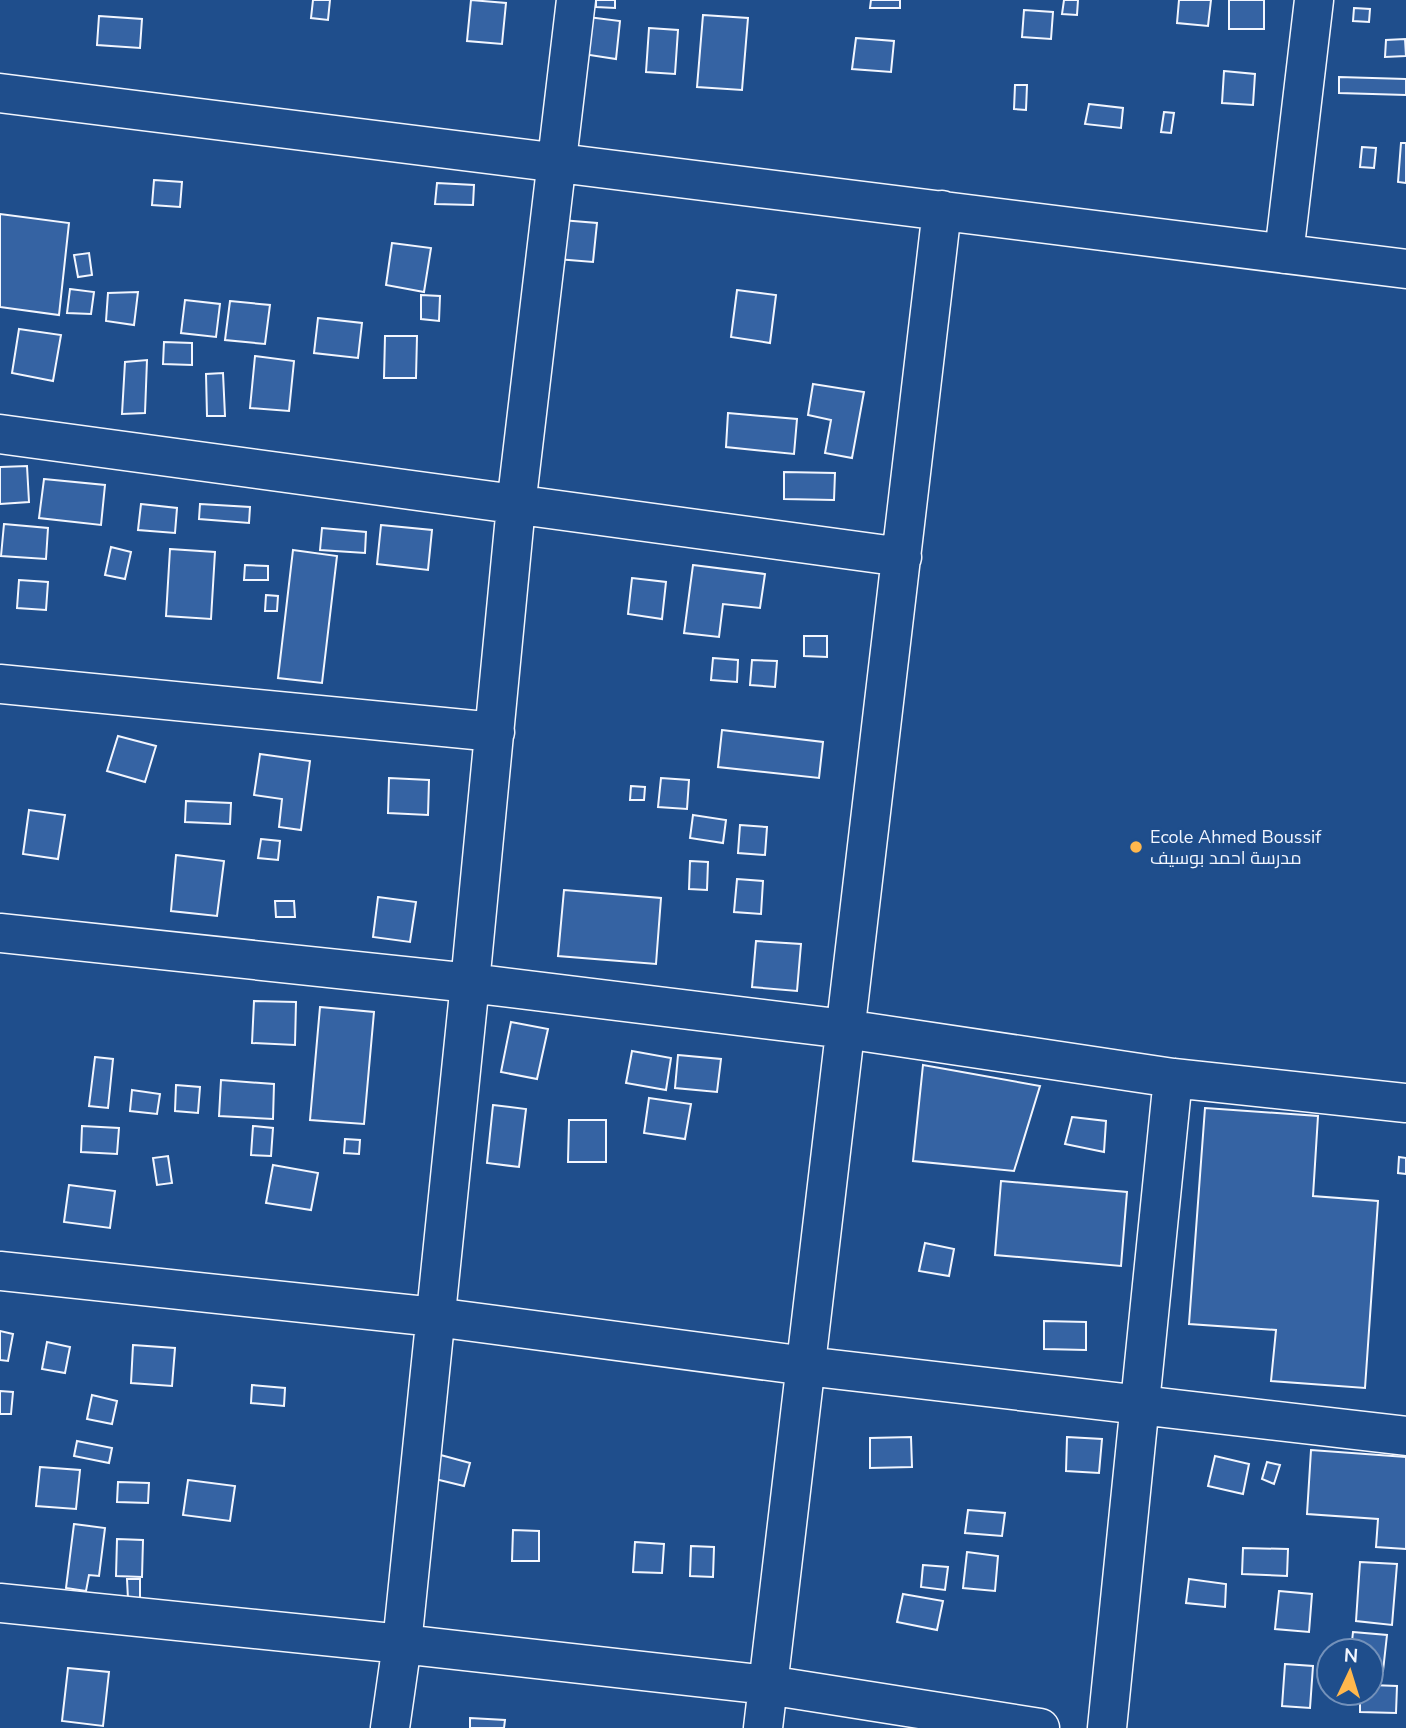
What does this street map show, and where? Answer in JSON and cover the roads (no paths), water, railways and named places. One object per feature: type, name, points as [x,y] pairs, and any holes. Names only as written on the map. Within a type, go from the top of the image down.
[{"type":"street","points":[[390,1728],[402,1644],[516,506],[576,0]]},
{"type":"street","points":[[1284,254],[1314,0]]},
{"type":"street","points":[[0,93],[1406,269]]},
{"type":"street","points":[[763,1728],[942,211]]},
{"type":"street","points":[[0,434],[902,557]]},
{"type":"street","points":[[0,684],[495,733]]},
{"type":"street","points":[[0,933],[470,983],[845,1029],[1173,1078],[1406,1103]]},
{"type":"street","points":[[1107,1728],[1173,1078]]},
{"type":"street","points":[[0,1271],[435,1317],[806,1366],[1406,1436]]},
{"type":"street","points":[[0,1603],[768,1685],[1040,1728]]},
{"type":"place","name":"Ecole Ahmed Boussif مدرسة احمد بوسيف","points":[[1136,847]]}]
